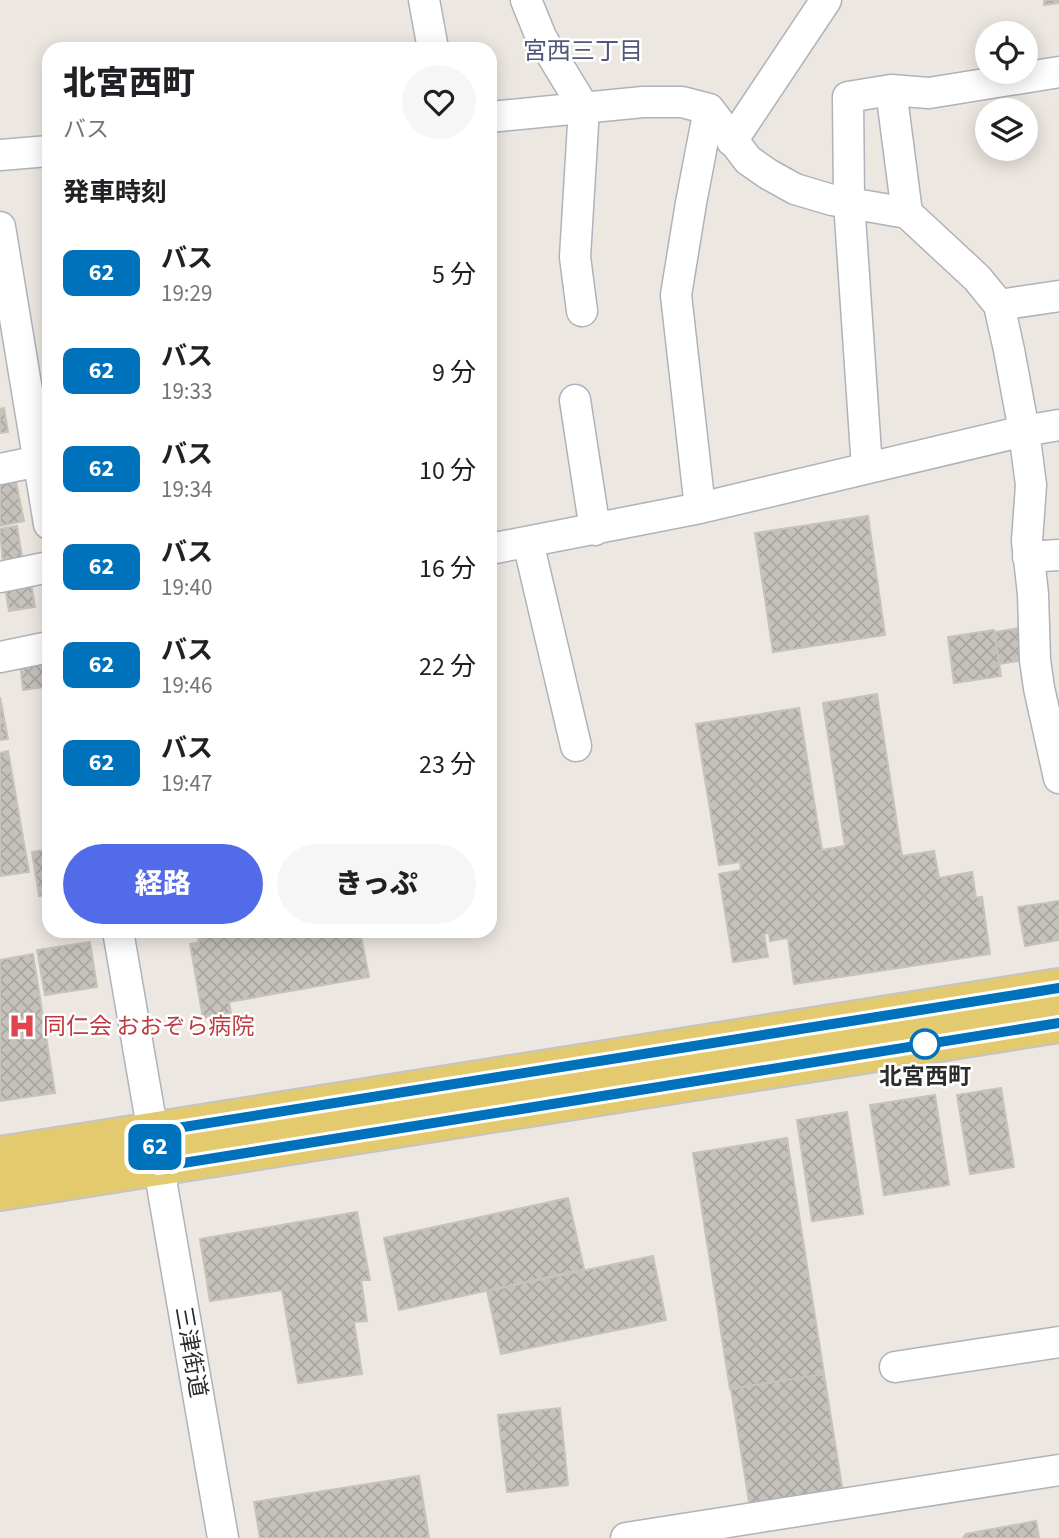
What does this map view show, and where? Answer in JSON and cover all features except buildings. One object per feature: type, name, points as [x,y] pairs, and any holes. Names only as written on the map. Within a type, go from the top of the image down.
[{"type":"main road","points":[[0,1191],[155,1149],[1059,988]]},
{"type":"main road","points":[[0,1156],[155,1149],[1059,1023]]},
{"type":"street","points":[[424,0],[432,42]]},
{"type":"street","points":[[526,0],[541,37],[583,108],[575,257],[582,311]]},
{"type":"street","points":[[732,141],[826,0]]},
{"type":"street","points":[[867,468],[849,202],[848,97],[891,90],[929,93],[1059,72]]},
{"type":"street","points":[[891,90],[907,213]]},
{"type":"street","points":[[497,116],[643,102],[682,102],[709,109],[748,160],[795,188],[832,200],[907,213],[977,278],[999,306],[1010,350],[1024,431],[1031,485],[1028,557],[1032,631],[1038,688],[1059,778]]},
{"type":"street","points":[[700,508],[676,295],[709,109]]},
{"type":"street","points":[[0,155],[42,151]]},
{"type":"street","points":[[0,226],[42,480]]},
{"type":"street","points":[[999,306],[1059,296]]},
{"type":"street","points":[[575,400],[594,530]]},
{"type":"street","points":[[497,548],[700,508],[1059,425]]},
{"type":"street","points":[[0,469],[39,461]]},
{"type":"street","points":[[528,542],[576,746]]},
{"type":"street","points":[[1028,557],[1059,555]]},
{"type":"street","points":[[0,577],[42,568]]},
{"type":"street","points":[[0,657],[42,648]]},
{"type":"street","name":"三津街道","points":[[119,938],[223,1538]]},
{"type":"street","points":[[895,1367],[1059,1342]]},
{"type":"street","points":[[626,1538],[1059,1470]]},
{"type":"bus line","name":"62","points":[[1059,988],[152,1132],[158,1167],[1059,1023]]},
{"type":"place","name":"同仁会 おおぞら病院","points":[[22,1026]]},
{"type":"place","name":"北宮西町","points":[[925,1044]]},
{"type":"district","name":"宮西三丁目","points":[[583,51]]}]
